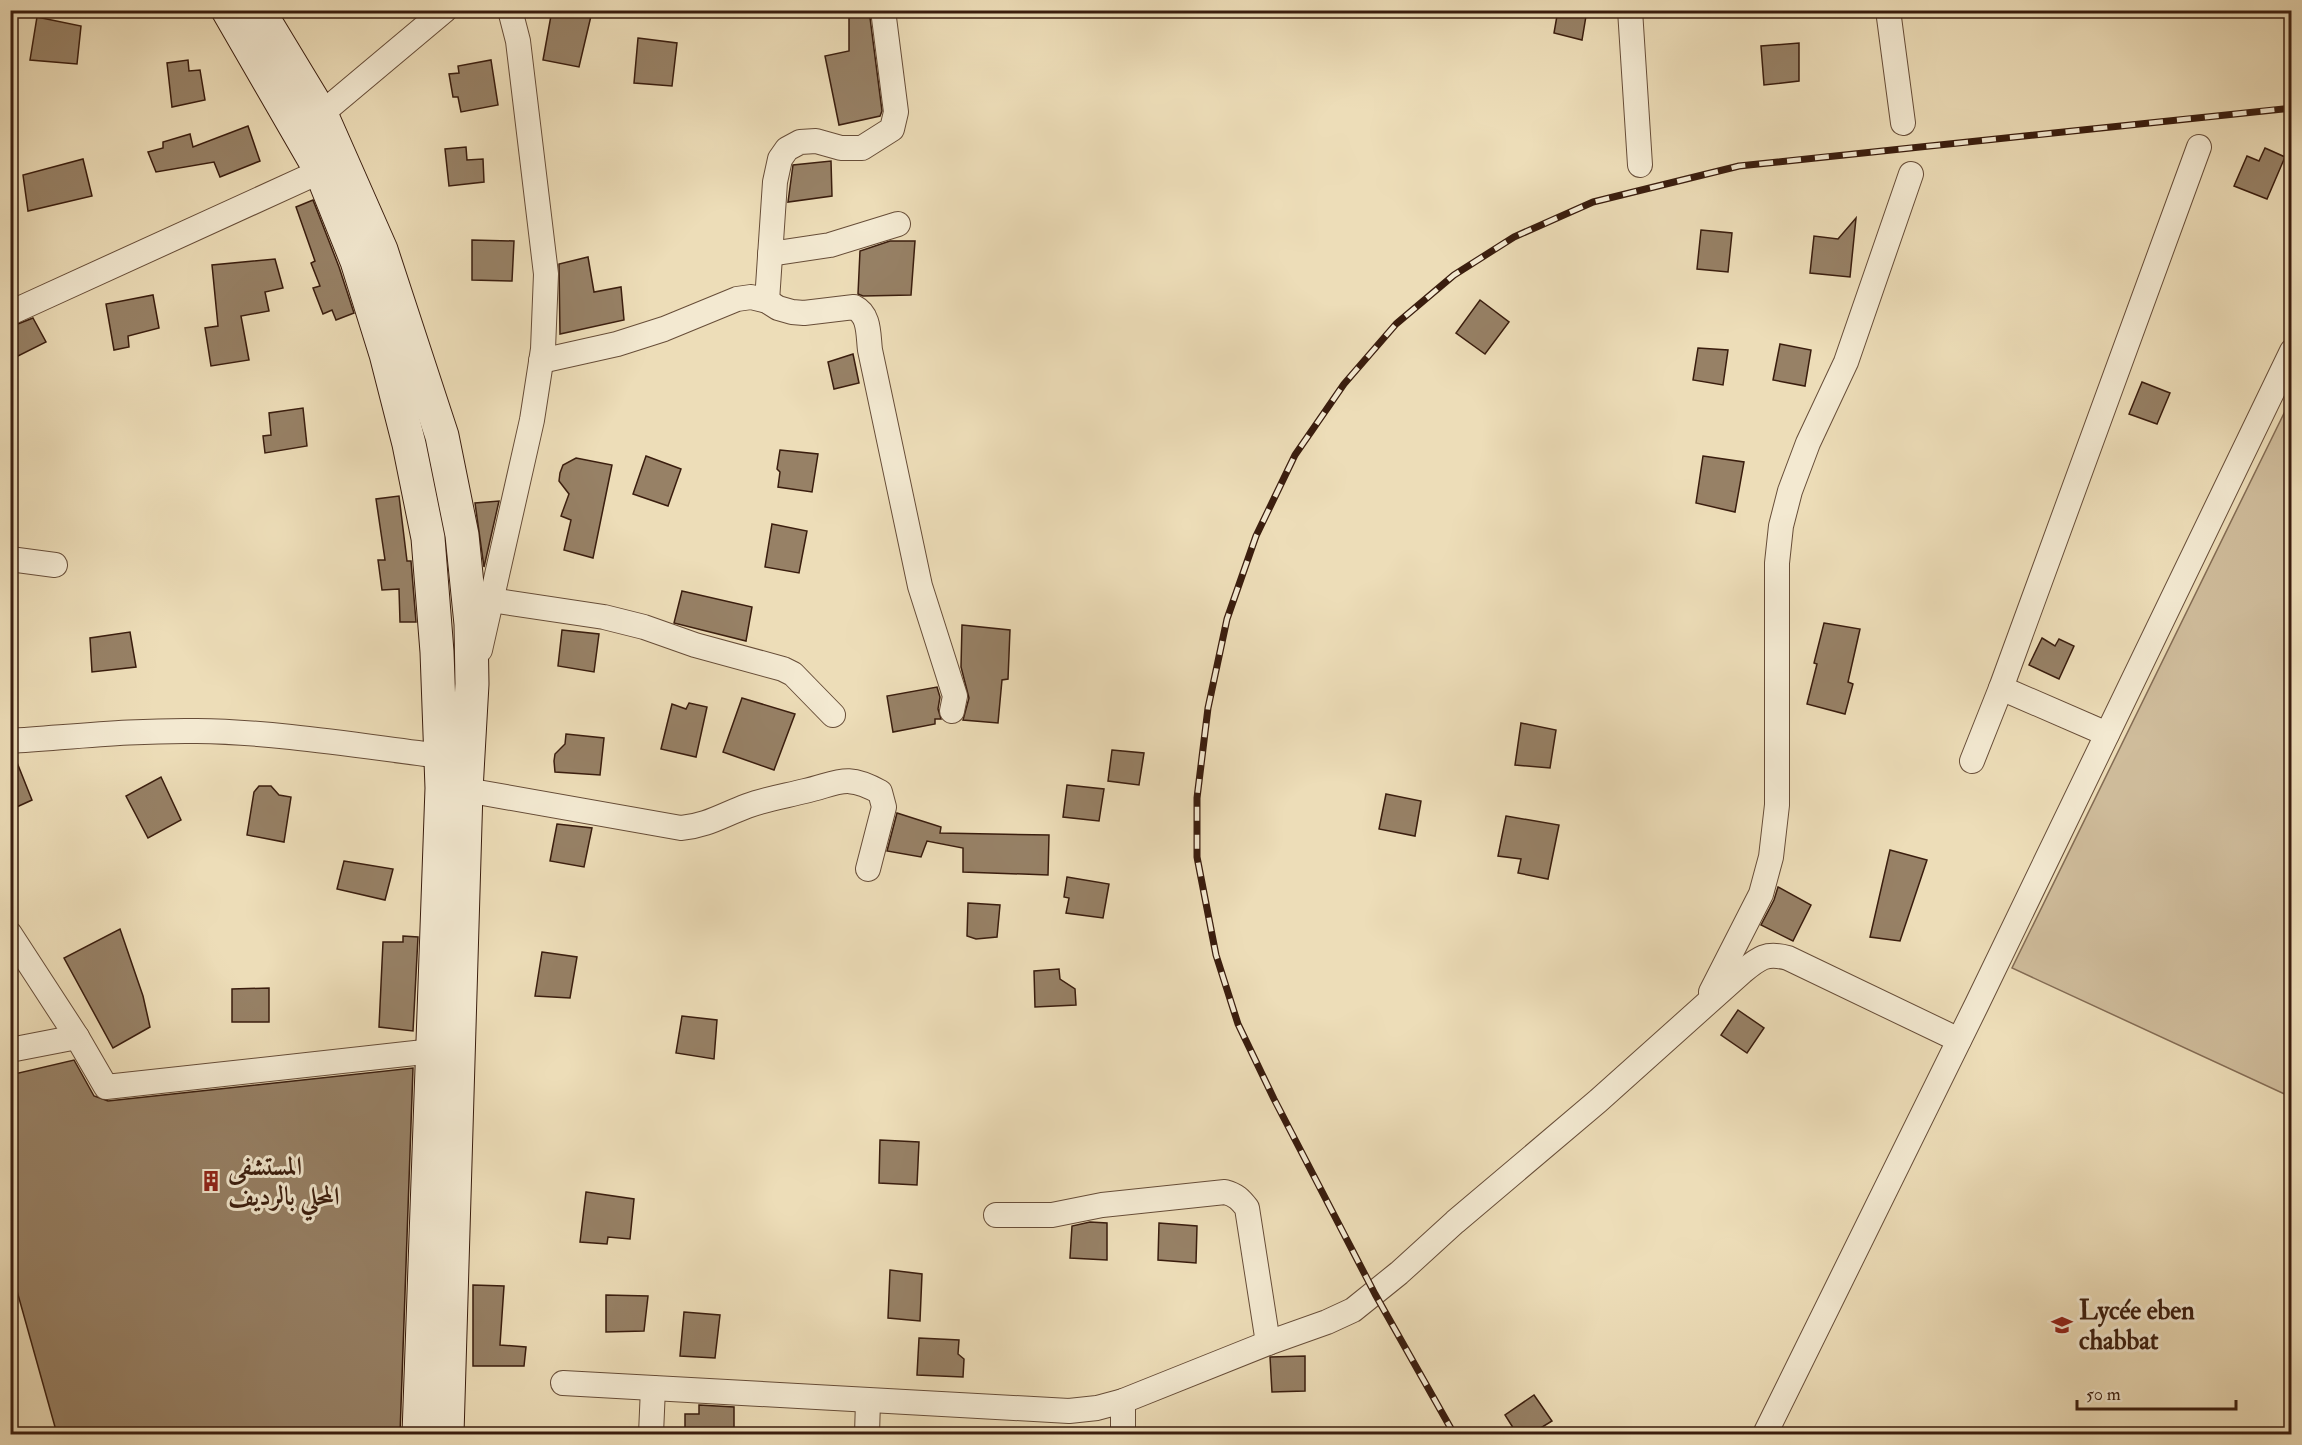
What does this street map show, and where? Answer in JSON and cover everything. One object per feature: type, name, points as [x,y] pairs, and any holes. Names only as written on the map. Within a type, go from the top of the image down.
[{"type":"main road","points":[[228,10],[309,120],[321,171],[357,261],[386,354],[410,444],[428,537],[437,652],[442,788],[447,1434]]},
{"type":"main road","points":[[258,10],[309,120],[381,250],[441,436],[462,535],[471,624],[472,684],[419,1434]]},
{"type":"street","points":[[309,120],[446,10]]},
{"type":"street","points":[[472,684],[532,420],[541,361],[546,274],[518,41],[510,10]]},
{"type":"street","points":[[518,41],[528,10]]},
{"type":"street","points":[[767,301],[775,182],[780,159],[787,149],[800,142],[816,141],[841,148],[862,148],[878,140],[892,129],[896,112],[883,10]]},
{"type":"street","points":[[1630,10],[1640,165]]},
{"type":"street","points":[[1887,10],[1903,123]]},
{"type":"street","points":[[1972,761],[2001,688],[2199,147]]},
{"type":"street","points":[[10,313],[321,171]]},
{"type":"street","points":[[1705,1005],[1761,894],[1771,857],[1777,805],[1777,563],[1781,526],[1808,443],[1846,362],[1911,174]]},
{"type":"street","points":[[770,254],[830,244],[898,224]]},
{"type":"street","points":[[541,361],[617,344],[664,329],[737,299],[752,297],[792,312],[804,313],[854,307],[861,310],[866,318],[870,350],[920,586],[956,696],[952,711]]},
{"type":"street","points":[[1765,1434],[1959,1040],[2292,351]]},
{"type":"street","points":[[10,559],[55,565]]},
{"type":"street","points":[[492,600],[604,617],[783,669],[793,674],[833,715]]},
{"type":"street","points":[[2001,688],[2107,734]]},
{"type":"street","points":[[10,741],[144,731],[196,730],[245,732],[441,756]]},
{"type":"street","points":[[466,790],[681,828],[699,826],[774,797],[842,780],[864,783],[880,792],[884,807],[868,869]]},
{"type":"street","points":[[10,934],[77,1037],[106,1087],[445,1052]]},
{"type":"street","points":[[562,1383],[1069,1411],[1097,1408],[1123,1401],[1353,1310],[1375,1294],[1455,1222],[1598,1101],[1753,962],[1764,956],[1775,954],[1788,958],[1959,1040]]},
{"type":"street","points":[[10,1050],[77,1037]]},
{"type":"street","points":[[996,1215],[1052,1215],[1102,1205],[1225,1192],[1234,1194],[1239,1197],[1246,1208],[1268,1343]]},
{"type":"street","points":[[651,1434],[652,1388]]},
{"type":"street","points":[[867,1434],[868,1401]]},
{"type":"street","points":[[1123,1401],[1123,1434]]},
{"type":"shaded area","points":[[2291,399],[2292,1097],[2012,968]]},
{"type":"building","points":[[552,10],[568,10],[591,16],[579,67],[543,60]]},
{"type":"building","points":[[869,10],[882,111],[880,116],[839,125],[825,56],[849,51],[849,13]]},
{"type":"building","points":[[1558,10],[1587,10],[1582,40],[1554,33]]},
{"type":"building","points":[[37,17],[81,26],[77,64],[30,60]]},
{"type":"building","points":[[638,38],[677,43],[672,86],[634,83]]},
{"type":"building","points":[[1799,43],[1799,81],[1764,85],[1761,46]]},
{"type":"building","points":[[188,60],[189,71],[200,70],[205,100],[172,107],[167,63]]},
{"type":"building","points":[[491,60],[498,105],[461,112],[458,97],[453,97],[449,74],[459,73],[458,66]]},
{"type":"building","points":[[248,126],[260,161],[220,177],[214,162],[156,172],[148,152],[163,148],[163,142],[190,134],[193,147]]},
{"type":"building","points":[[466,147],[467,160],[483,159],[484,182],[449,186],[445,149]]},
{"type":"building","points":[[2265,148],[2285,157],[2267,199],[2234,186],[2247,156],[2259,161]]},
{"type":"building","points":[[83,159],[92,196],[28,211],[23,175]]},
{"type":"building","points":[[831,161],[832,196],[788,202],[793,165]]},
{"type":"building","points":[[313,200],[354,313],[336,320],[332,310],[323,314],[313,288],[320,286],[311,263],[315,261],[296,207]]},
{"type":"building","points":[[1856,218],[1850,277],[1810,273],[1814,236],[1838,239]]},
{"type":"building","points":[[1701,230],[1732,233],[1728,272],[1697,269]]},
{"type":"building","points":[[472,240],[514,241],[512,281],[472,280]]},
{"type":"building","points":[[890,241],[915,241],[911,295],[863,296],[858,294],[860,251]]},
{"type":"building","points":[[588,257],[594,292],[621,287],[624,320],[560,334],[559,264]]},
{"type":"building","points":[[275,259],[283,288],[265,292],[269,311],[241,316],[249,360],[211,366],[205,328],[218,326],[212,265]]},
{"type":"building","points":[[153,295],[159,328],[128,336],[129,347],[114,350],[106,304]]},
{"type":"building","points":[[1480,300],[1509,322],[1485,354],[1456,333]]},
{"type":"building","points":[[33,318],[46,342],[16,357],[10,347],[10,327]]},
{"type":"building","points":[[1780,344],[1811,350],[1805,386],[1773,380]]},
{"type":"building","points":[[1698,348],[1728,350],[1723,385],[1693,380]]},
{"type":"building","points":[[853,354],[859,383],[834,389],[828,362]]},
{"type":"building","points":[[2142,382],[2170,393],[2157,424],[2129,414]]},
{"type":"building","points":[[303,408],[307,446],[265,453],[263,436],[271,435],[269,413]]},
{"type":"building","points":[[780,450],[818,454],[812,492],[778,487],[780,472],[777,469]]},
{"type":"building","points":[[646,456],[681,469],[668,506],[633,494]]},
{"type":"building","points":[[1703,456],[1744,462],[1735,512],[1696,503]]},
{"type":"building","points":[[576,458],[612,465],[593,558],[564,550],[571,520],[561,516],[569,494],[559,481],[560,473],[563,465]]},
{"type":"building","points":[[399,496],[407,561],[411,561],[416,622],[400,622],[399,589],[382,590],[378,560],[385,560],[376,499]]},
{"type":"building","points":[[499,501],[484,567],[475,503]]},
{"type":"building","points":[[772,524],[807,531],[799,573],[765,567]]},
{"type":"building","points":[[682,591],[752,607],[746,641],[674,623]]},
{"type":"building","points":[[1824,623],[1860,629],[1848,682],[1853,684],[1845,714],[1807,704]]},
{"type":"building","points":[[962,625],[1010,630],[1008,679],[1002,680],[998,723],[963,720],[969,698],[961,667]]},
{"type":"building","points":[[562,630],[599,634],[594,672],[558,666]]},
{"type":"building","points":[[130,632],[136,667],[92,672],[90,638]]},
{"type":"building","points":[[2042,638],[2055,646],[2059,639],[2074,646],[2059,679],[2029,665]]},
{"type":"building","points":[[937,687],[941,719],[935,719],[935,724],[893,732],[887,696]]},
{"type":"building","points":[[742,698],[795,714],[774,770],[723,752]]},
{"type":"building","points":[[689,703],[707,707],[696,757],[661,749],[672,704],[686,709]]},
{"type":"building","points":[[1521,723],[1556,730],[1550,768],[1515,765]]},
{"type":"building","points":[[566,734],[604,738],[600,775],[555,772],[555,754],[565,744]]},
{"type":"building","points":[[1112,750],[1144,753],[1139,785],[1108,781]]},
{"type":"building","points":[[10,755],[14,755],[32,800],[10,810]]},
{"type":"building","points":[[161,777],[181,820],[148,838],[126,796]]},
{"type":"building","points":[[1067,785],[1104,789],[1099,821],[1063,817]]},
{"type":"building","points":[[259,786],[271,786],[279,795],[291,797],[284,842],[247,835],[254,792]]},
{"type":"building","points":[[1386,794],[1421,801],[1415,836],[1379,829]]},
{"type":"building","points":[[897,813],[941,827],[940,833],[1049,835],[1048,875],[963,872],[963,848],[927,841],[921,857],[887,851]]},
{"type":"building","points":[[1506,816],[1559,825],[1548,879],[1518,873],[1521,859],[1498,856]]},
{"type":"building","points":[[557,824],[592,828],[584,867],[550,861]]},
{"type":"building","points":[[1890,850],[1927,860],[1900,941],[1870,937]]},
{"type":"building","points":[[344,861],[393,869],[385,900],[337,889]]},
{"type":"building","points":[[1067,877],[1109,884],[1103,918],[1066,913],[1069,898],[1064,897]]},
{"type":"building","points":[[1778,887],[1811,905],[1793,941],[1761,925]]},
{"type":"building","points":[[968,903],[1000,905],[997,937],[976,939],[967,936]]},
{"type":"building","points":[[120,929],[143,996],[150,1027],[113,1048],[64,958]]},
{"type":"building","points":[[403,936],[418,937],[413,1031],[379,1027],[383,942],[403,942]]},
{"type":"building","points":[[542,952],[577,957],[570,998],[535,996]]},
{"type":"building","points":[[1059,969],[1060,979],[1075,989],[1076,1005],[1035,1007],[1034,971]]},
{"type":"building","points":[[269,988],[269,1022],[232,1022],[232,989]]},
{"type":"building","points":[[1738,1010],[1764,1028],[1747,1053],[1721,1035]]},
{"type":"building","points":[[682,1016],[717,1020],[714,1059],[676,1053]]},
{"type":"building","name":"المستشفى المحلي بالرديف","points":[[74,1060],[94,1096],[108,1101],[413,1068],[400,1434],[57,1434],[10,1266],[10,1075]]},
{"type":"building","points":[[880,1140],[919,1142],[917,1185],[879,1183]]},
{"type":"building","points":[[586,1192],[634,1199],[630,1239],[608,1237],[607,1244],[580,1242]]},
{"type":"building","points":[[1090,1222],[1107,1223],[1107,1260],[1070,1258],[1072,1226]]},
{"type":"building","points":[[1159,1223],[1197,1226],[1196,1263],[1158,1260]]},
{"type":"building","points":[[890,1270],[922,1274],[920,1321],[888,1318]]},
{"type":"building","points":[[473,1285],[504,1286],[500,1345],[526,1347],[524,1366],[473,1366]]},
{"type":"building","points":[[606,1295],[648,1296],[644,1331],[606,1332]]},
{"type":"building","points":[[684,1312],[720,1315],[715,1358],[680,1356]]},
{"type":"building","points":[[919,1338],[959,1340],[958,1354],[964,1359],[963,1377],[917,1375]]},
{"type":"building","points":[[1305,1356],[1305,1391],[1272,1392],[1270,1357]]},
{"type":"building","points":[[1534,1395],[1552,1421],[1531,1434],[1517,1434],[1505,1415]]},
{"type":"building","points":[[699,1405],[734,1407],[734,1430],[685,1431],[685,1414],[699,1414]]},
{"type":"railway","points":[[1454,1434],[1375,1294],[1274,1099],[1238,1024],[1216,955],[1197,857],[1197,798],[1208,708],[1227,619],[1256,536],[1295,455],[1344,384],[1396,324],[1454,275],[1514,237],[1593,202],[1739,166],[2292,108]]},
{"type":"place","name":"المستشفى المحلي بالرديف","points":[[211,1181]]},
{"type":"place","name":"Lycée eben chabbat","points":[[2062,1325]]}]
